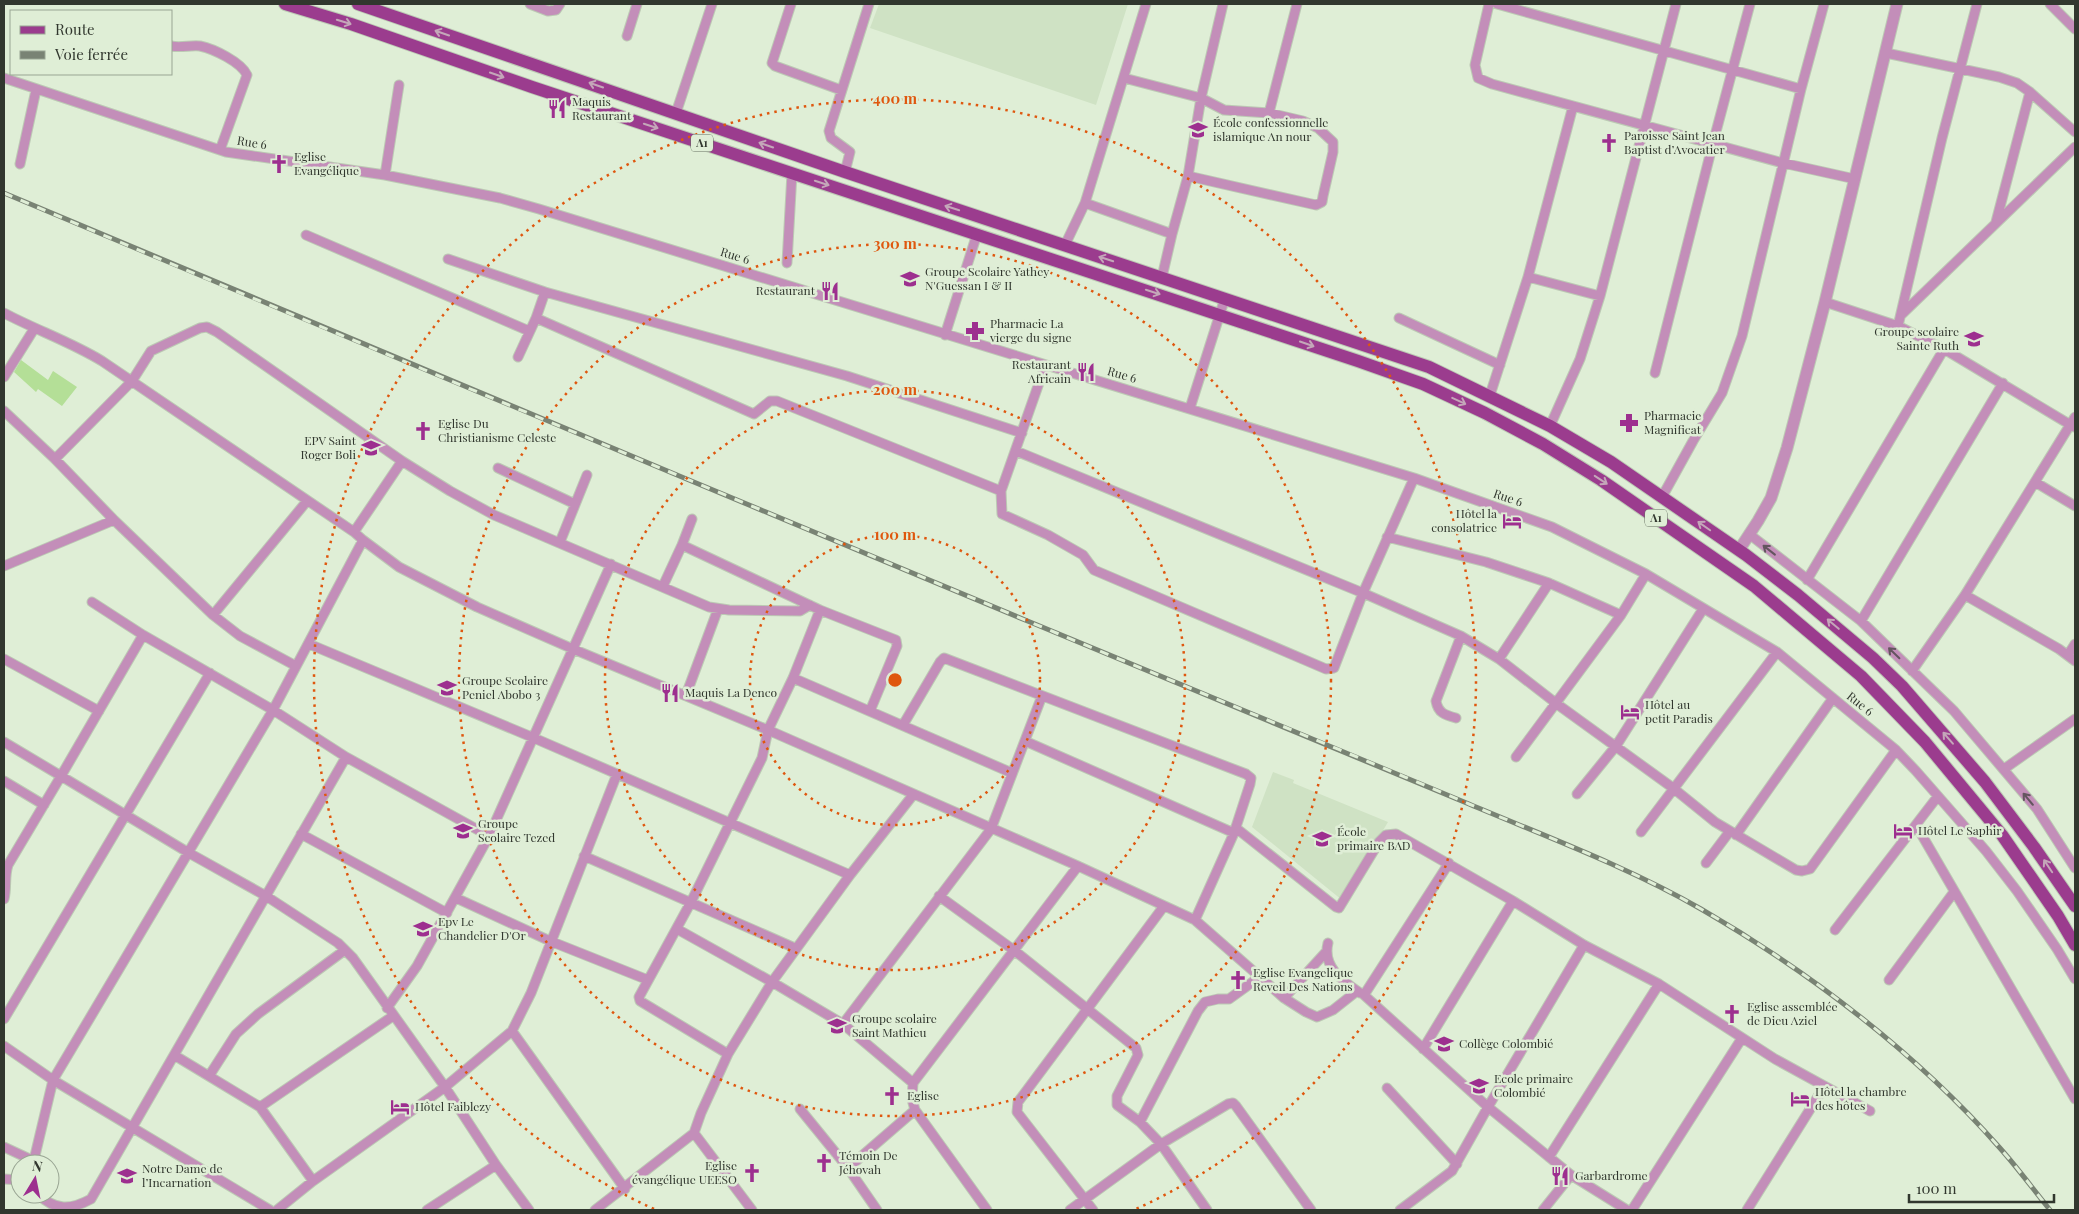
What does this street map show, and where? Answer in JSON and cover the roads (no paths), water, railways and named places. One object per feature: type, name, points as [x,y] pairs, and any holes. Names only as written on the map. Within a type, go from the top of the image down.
[{"type":"main road","points":[[275,4],[291,6]]},
{"type":"main road","name":"A1","points":[[358,4],[845,172],[1429,367],[1490,395],[1550,426],[1611,462],[1739,550],[1798,595],[1873,658],[1902,686],[1985,782],[2075,906]]},
{"type":"main road","name":"A1","points":[[291,6],[351,24],[532,87],[1423,384],[1485,413],[1543,444],[1601,480],[1754,586],[1867,682],[1925,742],[2002,835],[2058,916],[2075,945]]},
{"type":"street","points":[[530,4],[548,11],[556,10],[560,4]]},
{"type":"street","points":[[627,36],[637,4]]},
{"type":"street","points":[[676,113],[712,4]]},
{"type":"street","points":[[791,4],[772,63],[841,90]]},
{"type":"street","points":[[845,172],[850,152],[829,136],[841,90],[869,4]]},
{"type":"street","points":[[1065,245],[1085,203],[1146,4]]},
{"type":"street","points":[[1162,277],[1188,176],[1201,98],[1223,4]]},
{"type":"street","points":[[1269,113],[1297,4]]},
{"type":"street","points":[[1489,4],[1475,65],[1478,78],[1492,84],[1783,163],[1855,179]]},
{"type":"street","points":[[1497,4],[1801,88]]},
{"type":"street","points":[[1550,426],[1580,359],[1600,296],[1676,4]]},
{"type":"street","points":[[1655,373],[1750,4]]},
{"type":"street","points":[[1662,497],[1722,393],[1742,336],[1801,88],[1824,4]]},
{"type":"street","points":[[1739,550],[1770,498],[1780,470],[1826,302],[1897,4]]},
{"type":"street","points":[[1898,326],[1976,4]]},
{"type":"street","points":[[2050,4],[2075,29]]},
{"type":"street","points":[[172,46],[200,46],[236,62],[244,69],[247,75],[220,150]]},
{"type":"street","points":[[1886,53],[1999,76],[2017,83],[2030,92],[2075,132]]},
{"type":"street","name":"Rue 6","points":[[4,78],[220,150],[385,175],[500,198],[539,209],[1045,366],[1190,408],[1414,478],[1547,524],[1646,574],[1777,652],[1896,750],[1986,851],[2017,891],[2075,979]]},
{"type":"street","points":[[1124,78],[1201,98],[1224,110],[1269,113],[1303,121],[1318,128],[1333,142],[1333,152],[1322,202],[1316,205],[1188,176]]},
{"type":"street","points":[[385,175],[399,85]]},
{"type":"street","points":[[20,164],[36,90]]},
{"type":"street","points":[[1995,223],[2030,92]]},
{"type":"street","points":[[1490,395],[1528,277],[1573,106]]},
{"type":"street","points":[[1900,315],[2075,147]]},
{"type":"street","points":[[787,263],[792,173]]},
{"type":"street","points":[[1085,203],[1172,234]]},
{"type":"street","points":[[945,335],[977,234]]},
{"type":"street","points":[[306,235],[529,331]]},
{"type":"street","points":[[448,260],[545,292],[847,376],[1022,433]]},
{"type":"street","points":[[1528,277],[1600,296]]},
{"type":"street","points":[[518,357],[536,318],[545,292]]},
{"type":"street","points":[[1190,408],[1225,298]]},
{"type":"street","points":[[1826,302],[1898,326],[1944,349],[2074,423],[1965,594],[1912,671]]},
{"type":"street","points":[[4,314],[89,353],[354,532],[399,567],[430,584],[573,649],[768,730],[1078,866],[1195,920],[1284,998],[1317,1017],[1333,1010],[1361,993],[1449,863]]},
{"type":"street","points":[[536,318],[754,414],[770,401],[777,401],[1001,491]]},
{"type":"street","points":[[1399,318],[1500,365]]},
{"type":"street","points":[[55,460],[132,381],[143,360],[155,347],[200,328],[212,328],[402,461],[450,491],[494,515],[718,609],[800,611],[810,605]]},
{"type":"street","points":[[4,377],[34,329]]},
{"type":"street","points":[[1807,580],[1944,349]]},
{"type":"street","points":[[1045,366],[1001,491],[1002,514],[1048,535],[1084,555],[1094,570],[1326,669],[1334,668],[1363,593],[1414,478]]},
{"type":"street","points":[[1861,621],[2003,384]]},
{"type":"street","points":[[4,411],[213,615],[240,636],[296,666]]},
{"type":"street","points":[[1016,451],[1363,593],[1461,636],[1498,659],[1673,788],[1704,814],[1796,870],[1802,872],[1810,869],[1896,750]]},
{"type":"street","points":[[354,532],[402,461]]},
{"type":"street","points":[[498,468],[575,504]]},
{"type":"street","points":[[560,542],[587,475]]},
{"type":"street","points":[[2035,482],[2075,506]]},
{"type":"street","points":[[213,615],[307,501]]},
{"type":"street","points":[[663,586],[692,519]]},
{"type":"street","points":[[4,566],[114,520]]},
{"type":"street","points":[[1749,534],[1861,621],[1954,711],[2037,809],[2075,868]]},
{"type":"street","points":[[1388,537],[1486,562],[1549,583],[1621,615]]},
{"type":"street","points":[[35,1154],[53,1080],[273,710],[363,540]]},
{"type":"street","points":[[682,545],[820,610],[896,640],[897,646],[870,711]]},
{"type":"street","points":[[387,1008],[417,966],[489,836],[611,564]]},
{"type":"street","points":[[1516,757],[1621,615],[1646,574]]},
{"type":"street","points":[[1498,659],[1549,583]]},
{"type":"street","points":[[1965,594],[2075,661]]},
{"type":"street","points":[[92,602],[143,635],[273,710],[346,757],[489,836]]},
{"type":"street","points":[[686,695],[718,609]]},
{"type":"street","points":[[1577,794],[1616,746],[1703,609]]},
{"type":"street","points":[[728,1054],[640,1001],[639,997],[691,902],[762,758],[768,730],[820,610]]},
{"type":"street","points":[[4,899],[8,866],[143,635]]},
{"type":"street","points":[[1456,718],[1444,715],[1437,708],[1436,701],[1461,636]]},
{"type":"street","points":[[309,644],[534,738],[850,875]]},
{"type":"street","points":[[2068,655],[2075,644]]},
{"type":"street","points":[[1641,832],[1777,652]]},
{"type":"street","points":[[903,725],[944,658],[1246,774],[1251,778],[1250,784],[1235,830],[1195,920]]},
{"type":"street","points":[[4,659],[99,711]]},
{"type":"street","points":[[4,1019],[210,674]]},
{"type":"street","points":[[792,678],[1012,773]]},
{"type":"street","points":[[842,1024],[991,829],[1042,696]]},
{"type":"street","points":[[1706,863],[1733,833],[1833,698]]},
{"type":"street","points":[[2004,769],[2075,718]]},
{"type":"street","points":[[1025,741],[1235,830],[1336,908],[1342,907],[1379,842],[1386,835],[1396,834],[1513,901],[1584,946],[1659,984],[1742,1038],[1824,1087],[1870,1111]]},
{"type":"street","points":[[4,742],[189,853],[266,896],[346,950],[445,1087],[496,1165],[529,1210]]},
{"type":"street","points":[[53,1204],[65,1208],[78,1207],[91,1199],[346,757]]},
{"type":"street","points":[[277,1210],[313,1181],[445,1087],[512,1031],[531,993],[617,774]]},
{"type":"street","points":[[4,781],[44,804]]},
{"type":"street","points":[[595,1210],[625,1189],[694,1133],[701,1112],[728,1054],[772,982],[850,875],[913,795]]},
{"type":"street","points":[[1835,930],[1938,796]]},
{"type":"street","points":[[1916,825],[2075,1099]]},
{"type":"street","points":[[301,834],[447,913]]},
{"type":"street","points":[[584,856],[795,948]]},
{"type":"street","points":[[987,1210],[915,1110],[912,1099],[913,1083],[1078,866]]},
{"type":"street","points":[[1889,980],[1954,892]]},
{"type":"street","points":[[939,896],[1015,951],[1086,1009],[1131,1042],[1138,1052],[1116,1100],[1117,1105],[1140,1122],[1161,1144],[1207,1210]]},
{"type":"street","points":[[456,898],[550,941],[648,980]]},
{"type":"street","points":[[1423,1049],[1513,901]]},
{"type":"street","points":[[1093,1210],[1017,1112],[1016,1108],[1018,1102],[1086,1009],[1164,906]]},
{"type":"street","points":[[677,929],[842,1024],[913,1083]]},
{"type":"street","points":[[1284,998],[1326,953],[1328,943]]},
{"type":"street","points":[[1400,1210],[1447,1177],[1457,1164],[1488,1107],[1584,946]]},
{"type":"street","points":[[209,1076],[229,1044],[258,1014],[346,950]]},
{"type":"street","points":[[1326,953],[1332,969],[1488,1107],[1571,1175],[1627,1210]]},
{"type":"street","points":[[1140,1122],[1198,1011],[1205,1002],[1229,999],[1261,976]]},
{"type":"street","points":[[1549,1157],[1659,984]]},
{"type":"street","points":[[260,1107],[392,1016]]},
{"type":"street","points":[[512,1031],[625,1189]]},
{"type":"street","points":[[1632,1210],[1742,1038]]},
{"type":"street","points":[[4,1046],[53,1080],[270,1210]]},
{"type":"street","points":[[174,1055],[260,1107],[313,1181]]},
{"type":"street","points":[[1747,1210],[1824,1087]]},
{"type":"street","points":[[1386,1088],[1457,1164]]},
{"type":"street","points":[[1070,1210],[1161,1144],[1232,1103],[1311,1210]]},
{"type":"street","points":[[800,1109],[848,1168],[877,1210]]},
{"type":"street","points":[[848,1168],[915,1110]]},
{"type":"street","points":[[694,1133],[752,1210]]},
{"type":"street","points":[[4,1147],[18,1154]]},
{"type":"street","points":[[427,1210],[496,1165]]},
{"type":"street","points":[[1543,1210],[1571,1175]]},
{"type":"railway","points":[[4,193],[388,355],[1359,758],[1645,880],[1742,933],[1860,1016],[1933,1079],[1967,1112],[2006,1155],[2050,1210]]},
{"type":"place","name":"Maquis Restaurant","points":[[557,109]]},
{"type":"place","name":"École confessionnelle islamique An nour","points":[[1198,130]]},
{"type":"place","name":"Paroisse Saint Jean Baptist d’Avocatier","points":[[1609,143]]},
{"type":"place","name":"Eglise Evangélique","points":[[279,164]]},
{"type":"place","name":"Groupe Scolaire Yathey N'Guessan I & II","points":[[910,279]]},
{"type":"place","name":"Restaurant","points":[[830,291]]},
{"type":"place","name":"Pharmacie La vierge du signe","points":[[975,331]]},
{"type":"place","name":"Groupe scolaire Sainte Ruth","points":[[1974,339]]},
{"type":"place","name":"Restaurant Africain","points":[[1086,372]]},
{"type":"place","name":"Pharmacie Magnificat","points":[[1629,423]]},
{"type":"place","name":"Eglise Du Christianisme Celeste","points":[[423,431]]},
{"type":"place","name":"EPV Saint Roger Boli","points":[[371,448]]},
{"type":"place","name":"Hôtel la consolatrice","points":[[1512,521]]},
{"type":"place","name":"Groupe Scolaire Peniel Abobo 3","points":[[447,688]]},
{"type":"place","name":"Maquis La Denco","points":[[670,693]]},
{"type":"place","name":"Hôtel au petit Paradis","points":[[1630,712]]},
{"type":"place","name":"Groupe Scolaire Tezed","points":[[463,831]]},
{"type":"place","name":"Hôtel Le Saphir","points":[[1903,831]]},
{"type":"place","name":"École primaire BAD","points":[[1322,839]]},
{"type":"place","name":"Epv Le Chandelier D'Or","points":[[423,929]]},
{"type":"place","name":"Eglise Evangelique Reveil Des Nations","points":[[1238,980]]},
{"type":"place","name":"Eglise assemblée de Dieu Aziel","points":[[1732,1014]]},
{"type":"place","name":"Groupe scolaire Saint Mathieu","points":[[837,1026]]},
{"type":"place","name":"Collège Colombié","points":[[1444,1044]]},
{"type":"place","name":"Ecole primaire Colombié","points":[[1479,1086]]},
{"type":"place","name":"Eglise","points":[[892,1096]]},
{"type":"place","name":"Hôtel la chambre des hôtes","points":[[1800,1099]]},
{"type":"place","name":"Hôtel Faiblezy","points":[[400,1107]]},
{"type":"place","name":"Témoin De Jéhovah","points":[[824,1163]]},
{"type":"place","name":"Eglise évangélique UEESO","points":[[752,1173]]},
{"type":"place","name":"Notre Dame de l’Incarnation","points":[[127,1176]]},
{"type":"place","name":"Garbardrome","points":[[1560,1176]]}]
